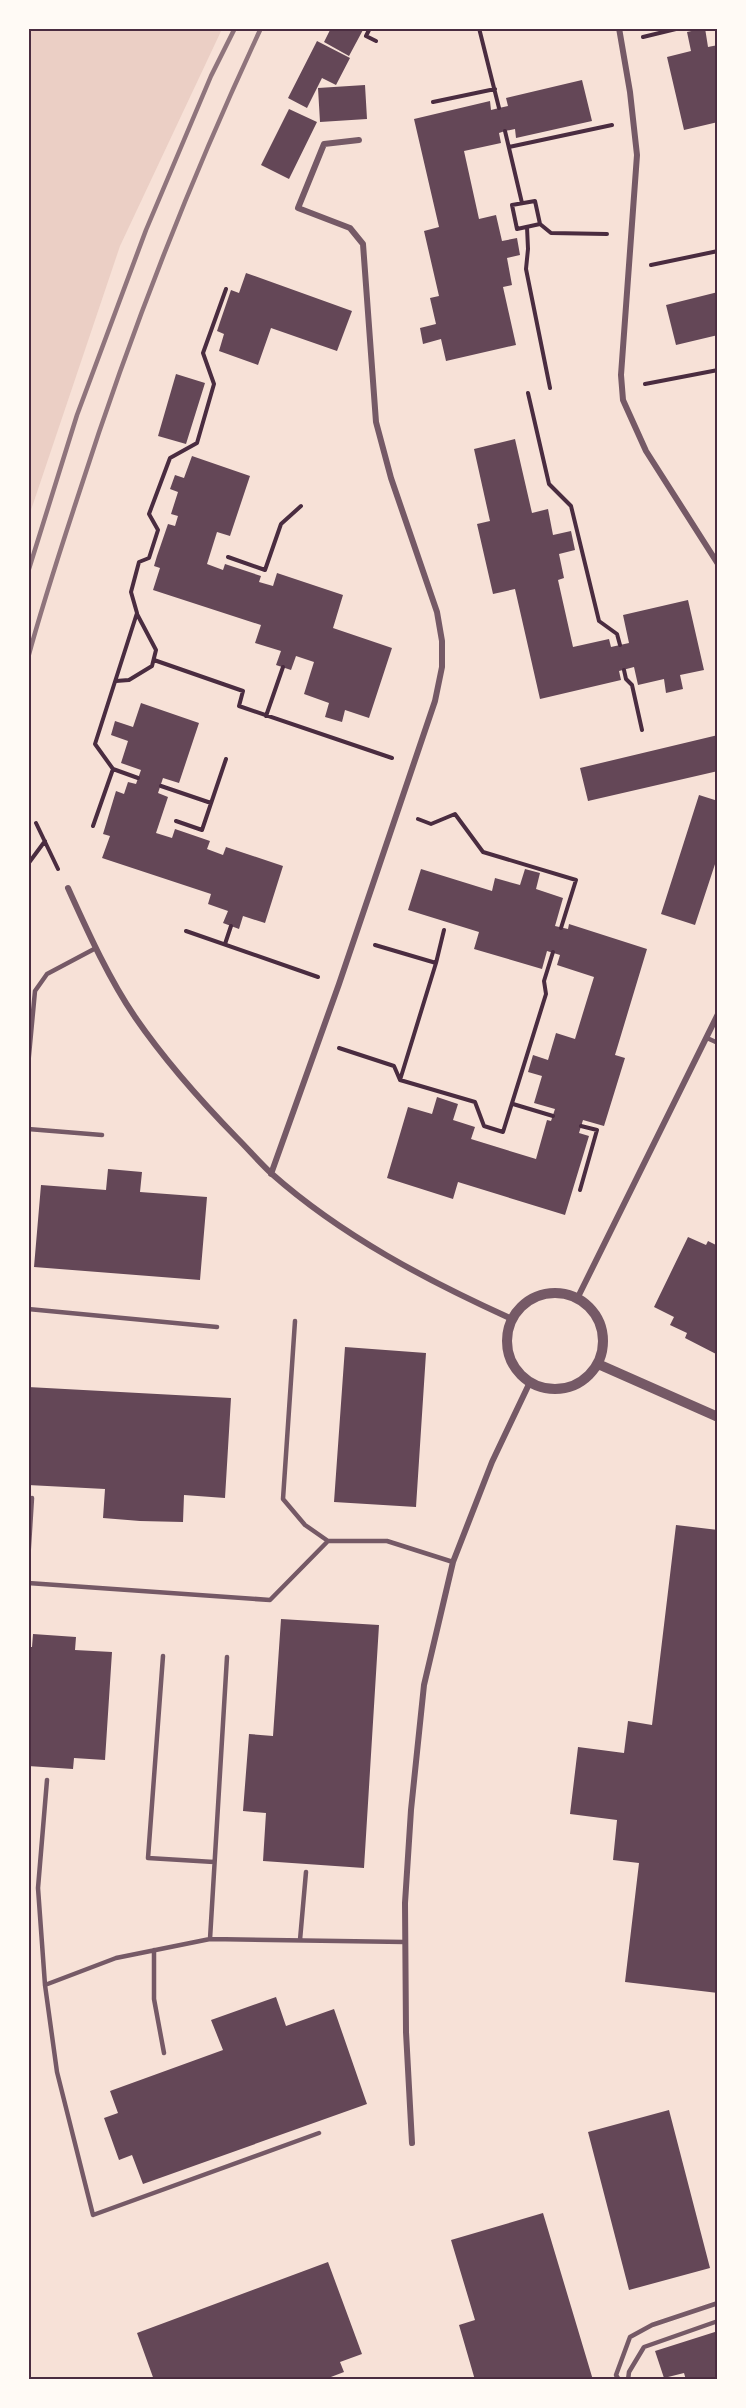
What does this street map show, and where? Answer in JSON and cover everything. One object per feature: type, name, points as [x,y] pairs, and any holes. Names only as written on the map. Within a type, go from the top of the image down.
[{"type":"street","points":[[619,28],[637,155],[621,375],[622,389],[626,409],[646,451],[717,564]]},
{"type":"street","points":[[272,1174],[435,701],[442,667],[442,641],[437,612],[391,478],[376,423],[363,244],[350,228],[298,208],[324,144],[359,140]]},
{"type":"street","points":[[68,888],[96,948],[135,1015],[190,1090],[272,1174],[331,1220],[402,1263],[463,1297],[512,1319]]},
{"type":"street","points":[[577,1299],[708,1038],[717,1014]]},
{"type":"street","points":[[548,1294],[565,1294],[577,1299],[588,1306],[598,1320],[603,1336],[598,1364],[584,1380],[568,1388],[552,1389],[530,1382],[519,1374],[510,1360],[507,1343],[512,1319],[519,1309],[533,1299],[548,1294]]},
{"type":"street","points":[[598,1364],[717,1417]]},
{"type":"street","points":[[412,2143],[406,2032],[405,1903],[410,1822],[424,1685],[453,1562],[492,1462],[530,1382]]},
{"type":"lane","points":[[28,1066],[35,992],[47,974],[96,948]]},
{"type":"lane","points":[[708,1038],[717,1043]]},
{"type":"lane","points":[[28,1129],[102,1136]]},
{"type":"lane","points":[[28,1309],[217,1327]]},
{"type":"lane","points":[[296,1321],[283,1499],[305,1525],[328,1541],[387,1541],[453,1562]]},
{"type":"lane","points":[[28,1562],[32,1498]]},
{"type":"lane","points":[[28,1583],[270,1600],[328,1541]]},
{"type":"lane","points":[[163,1656],[148,1858],[214,1862]]},
{"type":"lane","points":[[210,1939],[227,1657]]},
{"type":"lane","points":[[47,1780],[38,1888],[45,1985],[57,2072],[93,2215],[319,2133]]},
{"type":"lane","points":[[300,1940],[306,1872]]},
{"type":"lane","points":[[45,1985],[116,1958],[210,1939],[405,1942]]},
{"type":"lane","points":[[154,1950],[154,1999],[164,2053]]},
{"type":"lane","points":[[619,2379],[616,2375],[630,2337],[652,2325],[717,2303]]},
{"type":"lane","points":[[628,2379],[629,2372],[644,2348],[717,2321]]},
{"type":"path","points":[[369,28],[366,36],[376,41]]},
{"type":"path","points":[[479,28],[499,108]]},
{"type":"path","points":[[622,41],[680,28]]},
{"type":"path","points":[[433,102],[495,89]]},
{"type":"path","points":[[509,147],[633,120]]},
{"type":"path","points":[[505,131],[522,203]]},
{"type":"path","points":[[540,224],[517,229],[512,206],[535,201],[540,224],[551,233],[632,235]]},
{"type":"path","points":[[527,227],[526,269],[549,388]]},
{"type":"path","points":[[628,270],[717,250]]},
{"type":"path","points":[[116,681],[129,680],[152,666],[154,660],[156,650],[137,613],[131,592],[139,562],[149,558],[158,530],[149,513],[170,458],[197,443],[214,384],[203,353],[226,289]]},
{"type":"path","points":[[622,389],[717,370]]},
{"type":"path","points":[[528,393],[549,484],[571,506],[599,621],[617,633],[620,645]]},
{"type":"path","points":[[228,557],[265,570],[280,524],[301,506]]},
{"type":"path","points":[[137,613],[95,744],[113,769],[138,778]]},
{"type":"path","points":[[154,660],[243,691],[238,706],[413,765]]},
{"type":"path","points":[[266,716],[283,667]]},
{"type":"path","points":[[624,670],[626,679],[632,685],[642,730]]},
{"type":"path","points":[[176,821],[202,830],[226,759]]},
{"type":"path","points":[[93,826],[113,769]]},
{"type":"path","points":[[161,786],[211,803]]},
{"type":"path","points":[[397,812],[431,824],[455,814],[483,852],[576,880],[561,928]]},
{"type":"path","points":[[36,823],[68,888]]},
{"type":"path","points":[[28,864],[45,841]]},
{"type":"path","points":[[225,944],[231,926]]},
{"type":"path","points":[[400,1080],[444,930]]},
{"type":"path","points":[[186,931],[339,984]]},
{"type":"path","points":[[354,938],[435,963]]},
{"type":"path","points":[[400,1080],[475,1102],[484,1126],[503,1132],[546,994],[544,981],[553,952]]},
{"type":"path","points":[[318,1042],[394,1066],[400,1080]]},
{"type":"path","points":[[513,1104],[553,1116]]},
{"type":"path","points":[[580,1190],[597,1130],[581,1126]]},
{"type":"shaded area","points":[[29,28],[222,29],[120,246],[29,516]]},
{"type":"building","points":[[331,28],[364,28],[349,56],[324,42]]},
{"type":"building","points":[[705,28],[708,47],[718,45],[718,122],[684,130],[667,57],[691,51],[687,32]]},
{"type":"building","points":[[317,41],[350,58],[336,85],[322,78],[307,108],[288,98]]},
{"type":"building","points":[[582,80],[592,121],[516,138],[515,129],[505,131],[499,133],[501,143],[464,151],[479,219],[496,215],[502,241],[517,238],[520,255],[507,258],[512,285],[503,287],[516,345],[446,361],[441,339],[423,344],[420,328],[436,324],[430,298],[439,296],[424,231],[439,227],[414,119],[490,101],[491,110],[508,106],[506,98]]},
{"type":"building","points":[[365,85],[367,119],[320,122],[318,88]]},
{"type":"building","points":[[289,109],[317,122],[289,179],[261,165]]},
{"type":"building","points":[[246,273],[352,311],[337,351],[271,328],[258,365],[219,351],[224,334],[217,331],[231,290],[239,293]]},
{"type":"building","points":[[718,292],[718,335],[676,345],[666,305]]},
{"type":"building","points":[[176,374],[205,383],[186,444],[158,436]]},
{"type":"building","points":[[515,439],[532,513],[548,509],[553,535],[571,531],[575,550],[559,554],[564,578],[558,580],[573,647],[609,639],[611,647],[629,643],[623,615],[688,600],[704,670],[680,675],[683,689],[666,693],[664,679],[638,685],[634,667],[619,671],[621,680],[540,699],[515,589],[493,594],[477,524],[490,521],[474,449]]},
{"type":"building","points":[[192,456],[250,476],[230,536],[217,532],[207,564],[223,570],[225,564],[261,576],[259,582],[273,586],[277,573],[343,595],[333,628],[392,648],[369,718],[345,710],[342,722],[325,717],[329,703],[304,694],[314,662],[296,656],[291,670],[276,665],[281,651],[255,643],[261,625],[153,590],[160,568],[154,566],[157,556],[168,524],[175,526],[178,516],[171,514],[178,492],[170,489],[175,475],[184,478]]},
{"type":"building","points":[[141,703],[199,723],[179,783],[163,778],[158,793],[168,797],[156,833],[172,838],[175,829],[210,841],[207,849],[223,855],[226,847],[283,866],[265,923],[243,916],[239,929],[223,923],[228,911],[208,904],[211,894],[102,858],[110,836],[103,834],[116,791],[124,794],[128,782],[136,784],[141,770],[121,763],[128,741],[111,735],[115,721],[133,727]]},
{"type":"building","points":[[718,735],[718,771],[588,801],[580,768]]},
{"type":"building","points":[[699,795],[718,801],[718,855],[695,925],[661,914]]},
{"type":"building","points":[[421,869],[492,891],[495,878],[520,885],[525,869],[540,873],[536,889],[563,898],[555,926],[568,929],[569,924],[647,949],[615,1055],[625,1058],[604,1126],[583,1120],[579,1133],[589,1136],[565,1215],[458,1182],[453,1199],[387,1178],[408,1107],[432,1114],[437,1097],[458,1104],[453,1120],[475,1127],[471,1139],[536,1159],[547,1120],[551,1121],[555,1109],[534,1103],[542,1076],[528,1072],[533,1055],[548,1060],[556,1033],[575,1039],[594,977],[557,965],[560,955],[547,951],[542,969],[474,949],[479,932],[408,910]]},
{"type":"building","points":[[108,1169],[142,1172],[140,1192],[207,1197],[200,1280],[34,1267],[41,1185],[106,1190]]},
{"type":"building","points":[[688,1237],[706,1245],[708,1241],[718,1246],[718,1355],[685,1338],[687,1333],[670,1325],[674,1317],[654,1307]]},
{"type":"building","points":[[345,1347],[426,1353],[416,1507],[334,1502]]},
{"type":"building","points":[[28,1387],[231,1398],[225,1498],[184,1495],[183,1522],[140,1521],[103,1518],[105,1489],[28,1485]]},
{"type":"building","points":[[676,1525],[718,1530],[718,1993],[625,1982],[639,1863],[613,1860],[617,1820],[570,1814],[578,1747],[624,1753],[628,1721],[652,1725]]},
{"type":"building","points":[[281,1619],[379,1625],[364,1868],[263,1861],[266,1813],[243,1811],[249,1734],[273,1736]]},
{"type":"building","points":[[33,1634],[76,1637],[75,1650],[112,1652],[105,1760],[74,1758],[73,1769],[28,1766],[28,1647],[32,1647]]},
{"type":"building","points":[[276,1997],[286,2026],[334,2009],[367,2104],[143,2184],[132,2155],[119,2160],[104,2118],[118,2113],[110,2091],[223,2050],[211,2020]]},
{"type":"building","points":[[669,2110],[710,2268],[629,2290],[588,2132]]},
{"type":"building","points":[[543,2213],[593,2380],[475,2380],[459,2325],[475,2320],[451,2240]]},
{"type":"building","points":[[328,2262],[362,2354],[340,2362],[344,2372],[323,2380],[154,2380],[137,2333]]},
{"type":"building","points":[[718,2331],[718,2380],[686,2380],[684,2373],[664,2378],[655,2351]]},
{"type":"railway","points":[[28,572],[77,415],[146,230],[211,76],[235,28]]},
{"type":"railway","points":[[28,658],[79,493],[140,316],[210,142],[261,28]]}]
